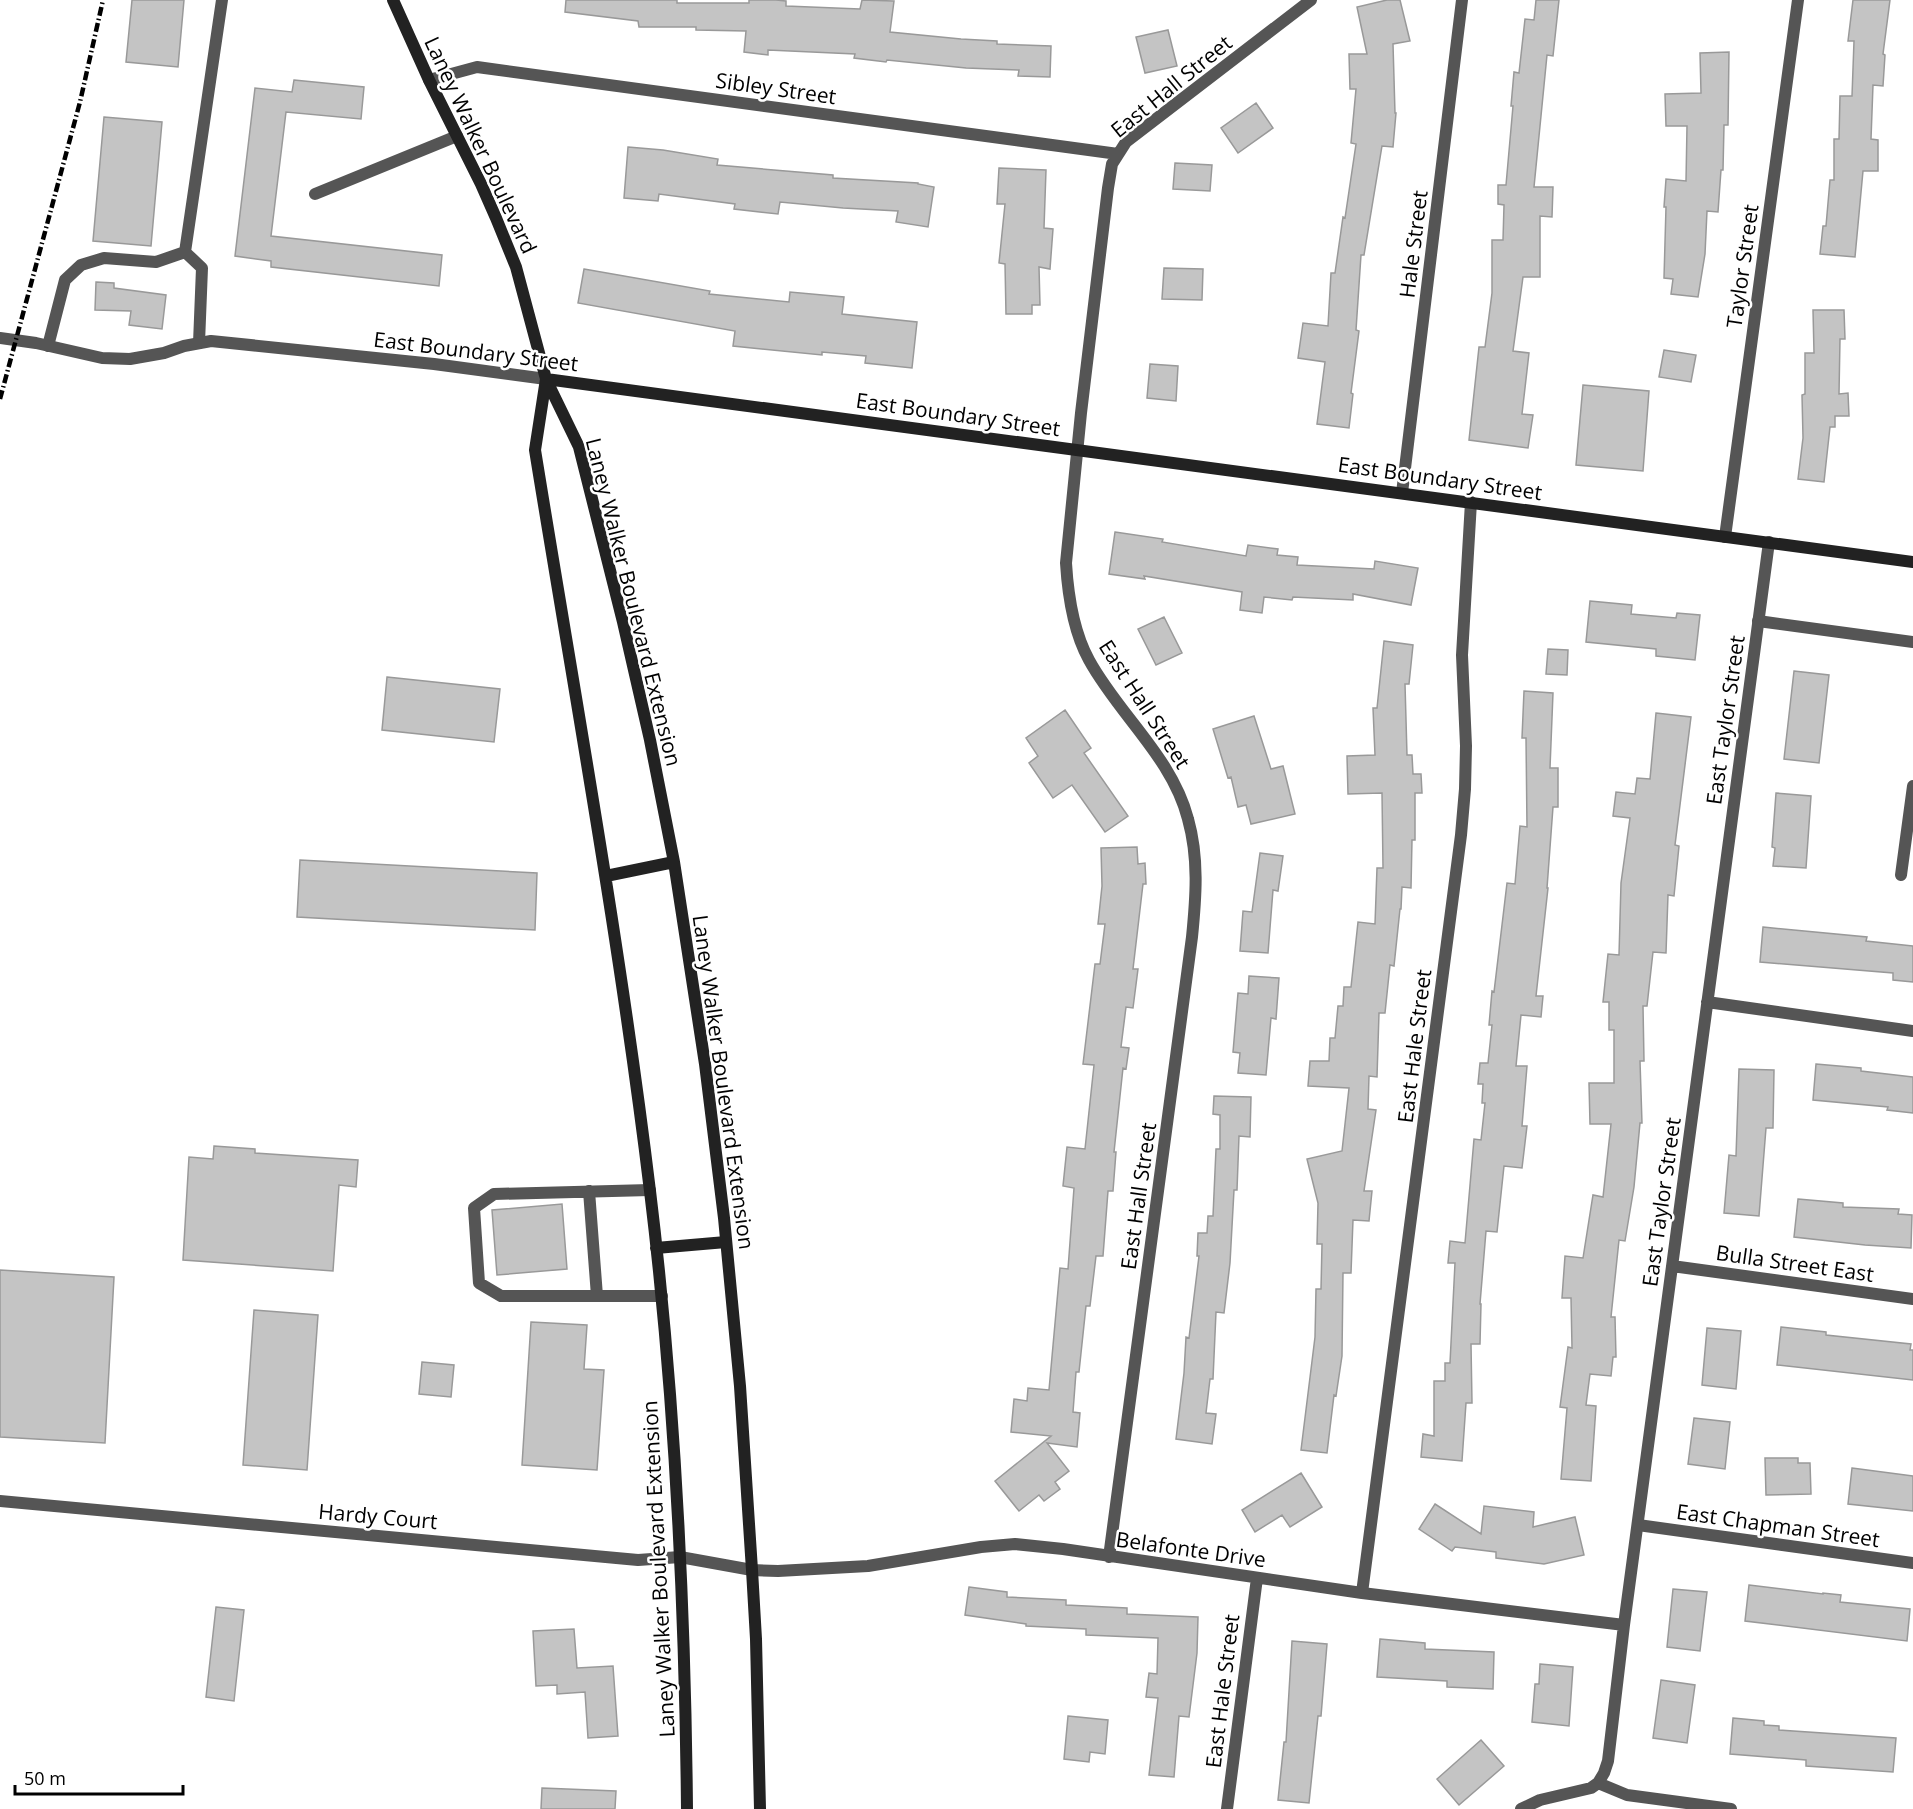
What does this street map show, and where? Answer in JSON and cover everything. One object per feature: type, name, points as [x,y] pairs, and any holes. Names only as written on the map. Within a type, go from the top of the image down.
[{"type":"main road","name":"Laney Walker Boulevard","points":[[393,0],[429,80],[481,184],[516,267],[546,379]]},
{"type":"main road","name":"East Boundary Street","points":[[546,379],[1913,562]]},
{"type":"main road","name":"Laney Walker Boulevard Extension","points":[[546,379],[579,447],[648,729],[674,862],[705,1064],[740,1386],[756,1639],[760,1809]]},
{"type":"main road","name":"Laney Walker Boulevard Extension","points":[[546,379],[535,450],[624,994],[662,1296],[673,1429],[686,1676],[687,1809]]},
{"type":"main road","points":[[606,876],[674,862]]},
{"type":"main road","points":[[656,1248],[726,1242]]},
{"type":"street","points":[[185,252],[222,0]]},
{"type":"street","name":"East Hall Street","points":[[1109,1557],[1192,937],[1197,870],[1188,818],[1178,791],[1164,765],[1118,705],[1088,660],[1071,607],[1066,563],[1108,188],[1112,164],[1126,142],[1311,0]]},
{"type":"street","name":"Hale Street","points":[[1402,492],[1462,0]]},
{"type":"street","name":"Taylor Street","points":[[1725,537],[1798,0]]},
{"type":"street","name":"Sibley Street","points":[[429,80],[477,68],[1118,154]]},
{"type":"street","points":[[315,194],[457,136]]},
{"type":"street","points":[[185,252],[202,268],[200,343]]},
{"type":"street","points":[[48,346],[66,280],[81,265],[104,258],[156,262],[185,252]]},
{"type":"street","name":"East Boundary Street","points":[[0,338],[102,358],[130,359],[211,341],[434,364],[546,379]]},
{"type":"street","name":"East Hale Street","points":[[1362,1593],[1461,835],[1466,757],[1462,655],[1472,502]]},
{"type":"street","name":"East Taylor Street","points":[[1598,1783],[1608,1761],[1624,1625],[1769,542]]},
{"type":"street","points":[[1758,621],[1913,642]]},
{"type":"street","points":[[1901,875],[1913,786]]},
{"type":"street","points":[[1707,1002],[1913,1031]]},
{"type":"street","points":[[650,1190],[494,1194],[474,1208],[478,1283],[501,1296],[662,1296]]},
{"type":"street","points":[[590,1191],[597,1296]]},
{"type":"street","name":"Bulla Street East","points":[[1672,1266],[1913,1299]]},
{"type":"street","name":"Hardy Court","points":[[0,1501],[638,1560],[680,1557],[752,1570]]},
{"type":"street","name":"East Chapman Street","points":[[1638,1525],[1913,1563]]},
{"type":"street","name":"Belafonte Drive","points":[[752,1570],[778,1571],[868,1566],[981,1547],[1015,1544],[1362,1593],[1624,1625]]},
{"type":"street","name":"East Hale Street","points":[[1227,1809],[1257,1578]]},
{"type":"street","points":[[1521,1809],[1540,1800],[1562,1793],[1581,1791],[1598,1783],[1627,1795],[1731,1809]]},
{"type":"building","points":[[132,0],[184,0],[178,67],[126,62]]},
{"type":"building","points":[[566,0],[677,0],[677,3],[749,3],[749,0],[776,0],[786,1],[786,6],[860,9],[862,0],[894,1],[890,32],[997,41],[997,44],[1051,46],[1050,77],[1018,76],[1019,70],[966,68],[887,60],[886,62],[854,58],[855,54],[768,50],[768,55],[744,52],[746,31],[696,30],[696,27],[639,27],[638,21],[565,12]]},
{"type":"building","points":[[1387,0],[1400,0],[1410,41],[1393,44],[1396,113],[1393,147],[1382,146],[1364,255],[1361,255],[1356,330],[1359,331],[1349,428],[1317,424],[1325,362],[1298,358],[1303,323],[1328,326],[1331,273],[1335,273],[1356,144],[1351,143],[1356,89],[1350,89],[1349,54],[1367,54],[1357,7]]},
{"type":"building","points":[[1536,0],[1559,0],[1553,56],[1547,55],[1534,187],[1553,187],[1552,217],[1540,216],[1540,277],[1523,277],[1513,351],[1529,353],[1522,414],[1533,415],[1528,448],[1469,440],[1479,347],[1485,347],[1492,293],[1492,240],[1503,240],[1504,205],[1498,204],[1498,185],[1506,185],[1514,72],[1519,73],[1525,19],[1534,20]]},
{"type":"building","points":[[1853,0],[1890,0],[1883,54],[1885,55],[1883,86],[1873,85],[1871,139],[1878,140],[1878,171],[1863,171],[1855,257],[1820,254],[1823,226],[1826,226],[1830,180],[1834,180],[1834,139],[1839,139],[1840,96],[1852,96],[1854,41],[1848,41]]},
{"type":"building","points":[[1168,30],[1177,66],[1145,73],[1136,37]]},
{"type":"building","points":[[1729,52],[1728,125],[1724,125],[1723,170],[1721,170],[1718,212],[1707,211],[1705,254],[1698,297],[1671,294],[1673,279],[1664,278],[1666,179],[1686,181],[1687,126],[1666,126],[1665,94],[1701,93],[1700,53]]},
{"type":"building","points":[[294,80],[364,87],[361,119],[286,112],[271,236],[442,255],[439,286],[271,267],[271,261],[235,256],[255,88],[292,92]]},
{"type":"building","points":[[1256,103],[1273,128],[1238,153],[1221,128]]},
{"type":"building","points":[[104,117],[162,122],[151,246],[93,241]]},
{"type":"building","points":[[628,147],[718,159],[717,165],[833,175],[833,178],[918,183],[934,187],[928,227],[896,222],[898,211],[780,202],[778,214],[734,209],[735,204],[659,194],[658,201],[624,198]]},
{"type":"building","points":[[1175,163],[1212,165],[1210,191],[1173,189]]},
{"type":"building","points":[[999,168],[1046,170],[1044,228],[1053,229],[1050,269],[1039,267],[1040,305],[1032,305],[1032,314],[1006,314],[1005,264],[999,263],[1005,204],[997,204]]},
{"type":"building","points":[[1164,268],[1203,269],[1202,300],[1162,299]]},
{"type":"building","points":[[584,269],[710,291],[709,294],[789,302],[790,292],[844,297],[842,314],[917,322],[912,368],[865,363],[866,356],[822,352],[822,355],[733,346],[735,331],[578,303]]},
{"type":"building","points":[[96,282],[114,283],[114,288],[166,295],[162,329],[129,325],[131,311],[95,310]]},
{"type":"building","points":[[1813,310],[1844,310],[1845,339],[1840,339],[1839,394],[1848,393],[1849,416],[1835,416],[1835,427],[1830,427],[1824,482],[1798,479],[1803,438],[1802,395],[1805,394],[1805,353],[1814,353]]},
{"type":"building","points":[[1664,350],[1696,355],[1691,382],[1659,377]]},
{"type":"building","points":[[1150,364],[1178,366],[1176,401],[1147,398]]},
{"type":"building","points":[[1583,385],[1649,391],[1643,471],[1576,465]]},
{"type":"building","points":[[1115,532],[1246,556],[1248,545],[1278,549],[1277,555],[1298,557],[1297,565],[1374,569],[1375,561],[1418,568],[1411,605],[1353,594],[1353,600],[1293,597],[1292,600],[1264,597],[1262,613],[1240,610],[1242,592],[1144,576],[1145,579],[1109,574]]},
{"type":"building","points":[[1590,601],[1632,605],[1631,614],[1676,618],[1677,613],[1700,615],[1695,660],[1656,656],[1656,649],[1586,642]]},
{"type":"building","points":[[1164,617],[1182,653],[1156,665],[1138,629]]},
{"type":"building","points":[[1384,641],[1413,645],[1409,684],[1405,684],[1407,755],[1412,755],[1413,774],[1421,774],[1422,793],[1415,793],[1415,840],[1412,840],[1411,888],[1402,887],[1394,966],[1390,965],[1385,1013],[1379,1013],[1377,1077],[1369,1076],[1368,1109],[1376,1110],[1364,1191],[1372,1191],[1369,1221],[1353,1220],[1351,1273],[1343,1273],[1342,1356],[1336,1396],[1334,1395],[1327,1453],[1301,1450],[1315,1337],[1316,1289],[1321,1289],[1322,1244],[1317,1244],[1318,1203],[1307,1159],[1342,1151],[1349,1088],[1308,1086],[1310,1061],[1329,1061],[1330,1038],[1335,1038],[1338,1006],[1343,1006],[1344,987],[1351,987],[1358,922],[1375,924],[1377,868],[1383,868],[1382,793],[1348,794],[1347,756],[1375,755],[1373,708],[1377,708]]},
{"type":"building","points":[[1548,649],[1568,650],[1567,675],[1546,674]]},
{"type":"building","points":[[1794,671],[1829,675],[1819,763],[1784,759]]},
{"type":"building","points":[[387,677],[500,689],[494,742],[382,730]]},
{"type":"building","points":[[1524,691],[1553,693],[1550,768],[1558,768],[1558,807],[1553,807],[1548,888],[1536,996],[1543,996],[1541,1017],[1521,1015],[1516,1066],[1527,1066],[1522,1126],[1527,1126],[1522,1168],[1504,1166],[1497,1232],[1486,1231],[1480,1304],[1480,1344],[1471,1344],[1472,1403],[1466,1403],[1462,1461],[1421,1457],[1423,1434],[1434,1436],[1434,1381],[1445,1381],[1445,1363],[1450,1363],[1455,1263],[1448,1263],[1450,1241],[1465,1243],[1474,1139],[1481,1140],[1485,1103],[1482,1103],[1483,1084],[1478,1084],[1480,1063],[1488,1063],[1492,1025],[1489,1025],[1492,991],[1494,992],[1507,883],[1515,884],[1520,826],[1527,827],[1526,738],[1522,738]]},
{"type":"building","points":[[1065,710],[1091,748],[1084,753],[1128,816],[1105,832],[1072,785],[1053,798],[1029,763],[1038,756],[1026,738]]},
{"type":"building","points":[[1656,713],[1691,717],[1675,845],[1679,846],[1674,896],[1668,895],[1666,953],[1653,952],[1647,1006],[1643,1006],[1644,1061],[1640,1061],[1642,1123],[1640,1123],[1634,1187],[1625,1241],[1619,1240],[1611,1317],[1615,1317],[1616,1357],[1613,1357],[1611,1376],[1590,1374],[1586,1405],[1596,1406],[1591,1481],[1561,1479],[1567,1408],[1560,1407],[1568,1347],[1572,1348],[1571,1298],[1562,1298],[1565,1256],[1583,1258],[1593,1195],[1603,1197],[1611,1124],[1590,1124],[1589,1083],[1614,1083],[1614,1030],[1609,1030],[1609,1002],[1603,1002],[1608,954],[1619,955],[1621,883],[1630,818],[1613,816],[1616,792],[1635,794],[1637,778],[1650,779]]},
{"type":"building","points":[[1254,716],[1271,769],[1283,766],[1295,814],[1251,824],[1246,805],[1238,807],[1231,777],[1228,778],[1213,729]]},
{"type":"building","points":[[1776,793],[1811,796],[1806,868],[1773,866]]},
{"type":"building","points":[[1137,847],[1138,864],[1145,863],[1146,884],[1143,884],[1133,969],[1138,969],[1133,1008],[1126,1007],[1121,1047],[1129,1048],[1126,1069],[1123,1068],[1114,1152],[1116,1152],[1113,1191],[1108,1191],[1103,1256],[1096,1256],[1090,1306],[1086,1306],[1079,1372],[1076,1372],[1073,1412],[1080,1413],[1077,1447],[1047,1443],[1069,1471],[1055,1482],[1060,1489],[1044,1501],[1039,1495],[1019,1511],[995,1481],[1051,1436],[1011,1432],[1014,1399],[1027,1401],[1028,1388],[1049,1390],[1060,1268],[1068,1269],[1074,1188],[1063,1186],[1067,1147],[1085,1149],[1094,1065],[1083,1064],[1095,964],[1100,964],[1105,924],[1098,924],[1102,886],[1101,848]]},
{"type":"building","points":[[1260,853],[1283,856],[1278,891],[1273,890],[1268,953],[1240,951],[1243,911],[1252,912]]},
{"type":"building","points":[[300,860],[537,873],[535,930],[297,917]]},
{"type":"building","points":[[1763,927],[1867,937],[1866,941],[1913,946],[1913,982],[1893,980],[1893,973],[1760,962]]},
{"type":"building","points":[[1249,976],[1279,978],[1276,1019],[1271,1018],[1266,1075],[1238,1073],[1240,1053],[1233,1052],[1238,993],[1248,994]]},
{"type":"building","points":[[1816,1064],[1861,1068],[1861,1071],[1913,1077],[1913,1113],[1887,1110],[1888,1107],[1813,1100]]},
{"type":"building","points":[[1739,1069],[1774,1070],[1773,1128],[1766,1128],[1759,1216],[1724,1213],[1729,1155],[1736,1156]]},
{"type":"building","points":[[1214,1096],[1251,1097],[1250,1137],[1239,1136],[1237,1190],[1234,1190],[1230,1263],[1224,1313],[1216,1312],[1213,1379],[1210,1379],[1206,1413],[1216,1414],[1212,1444],[1176,1439],[1186,1337],[1189,1338],[1199,1256],[1197,1256],[1198,1233],[1207,1233],[1208,1216],[1213,1216],[1216,1149],[1220,1149],[1220,1115],[1213,1114]]},
{"type":"building","points":[[214,1146],[255,1149],[255,1153],[358,1160],[356,1187],[339,1185],[333,1271],[183,1260],[189,1157],[213,1159]]},
{"type":"building","points":[[1798,1199],[1843,1203],[1843,1207],[1899,1209],[1898,1214],[1912,1215],[1911,1248],[1794,1237]]},
{"type":"building","points":[[562,1204],[567,1269],[497,1275],[492,1210]]},
{"type":"building","points":[[0,1270],[114,1277],[105,1443],[0,1437]]},
{"type":"building","points":[[254,1310],[318,1315],[307,1470],[243,1465]]},
{"type":"building","points":[[531,1322],[587,1325],[584,1369],[604,1370],[597,1470],[522,1465]]},
{"type":"building","points":[[1781,1327],[1826,1332],[1826,1335],[1911,1344],[1913,1380],[1777,1365]]},
{"type":"building","points":[[1707,1328],[1741,1331],[1736,1389],[1702,1385]]},
{"type":"building","points":[[422,1362],[454,1365],[451,1397],[419,1394]]},
{"type":"building","points":[[1694,1418],[1730,1422],[1725,1469],[1688,1464]]},
{"type":"building","points":[[1765,1458],[1798,1458],[1798,1463],[1810,1463],[1811,1494],[1766,1495]]},
{"type":"building","points":[[1852,1468],[1913,1476],[1913,1511],[1848,1504]]},
{"type":"building","points":[[1301,1473],[1322,1507],[1290,1527],[1282,1515],[1255,1532],[1242,1510]]},
{"type":"building","points":[[1435,1504],[1481,1534],[1484,1506],[1534,1512],[1533,1527],[1575,1517],[1584,1555],[1544,1564],[1496,1558],[1496,1552],[1455,1547],[1452,1551],[1419,1529]]},
{"type":"building","points":[[1749,1585],[1841,1595],[1840,1602],[1910,1609],[1907,1641],[1745,1621]]},
{"type":"building","points":[[969,1587],[1007,1592],[1007,1597],[1066,1600],[1066,1605],[1127,1608],[1127,1614],[1198,1617],[1197,1653],[1189,1717],[1179,1716],[1174,1777],[1149,1775],[1158,1698],[1146,1697],[1149,1673],[1157,1674],[1158,1638],[1086,1635],[1086,1629],[1026,1626],[1026,1624],[965,1615]]},
{"type":"building","points":[[1673,1589],[1707,1592],[1700,1651],[1667,1647]]},
{"type":"building","points":[[216,1607],[244,1610],[234,1701],[206,1697]]},
{"type":"building","points":[[574,1629],[577,1668],[613,1666],[618,1736],[588,1738],[585,1692],[557,1694],[557,1685],[536,1686],[533,1631]]},
{"type":"building","points":[[1380,1639],[1425,1643],[1425,1649],[1494,1652],[1493,1689],[1447,1687],[1447,1681],[1377,1677]]},
{"type":"building","points":[[1292,1641],[1327,1644],[1321,1716],[1318,1716],[1309,1803],[1278,1800],[1284,1742],[1286,1742]]},
{"type":"building","points":[[1540,1664],[1573,1667],[1569,1726],[1532,1722],[1535,1684],[1539,1684]]},
{"type":"building","points":[[1661,1680],[1695,1685],[1687,1743],[1653,1738]]},
{"type":"building","points":[[1068,1716],[1108,1720],[1105,1754],[1090,1752],[1089,1762],[1064,1759]]},
{"type":"building","points":[[1733,1718],[1764,1721],[1764,1725],[1779,1726],[1779,1730],[1896,1738],[1893,1772],[1806,1766],[1806,1760],[1730,1754]]},
{"type":"building","points":[[1481,1740],[1504,1766],[1459,1805],[1437,1779]]},
{"type":"building","points":[[542,1788],[616,1791],[615,1809],[541,1809]]},
{"type":"railway","points":[[0,399],[80,102],[103,0]]}]
